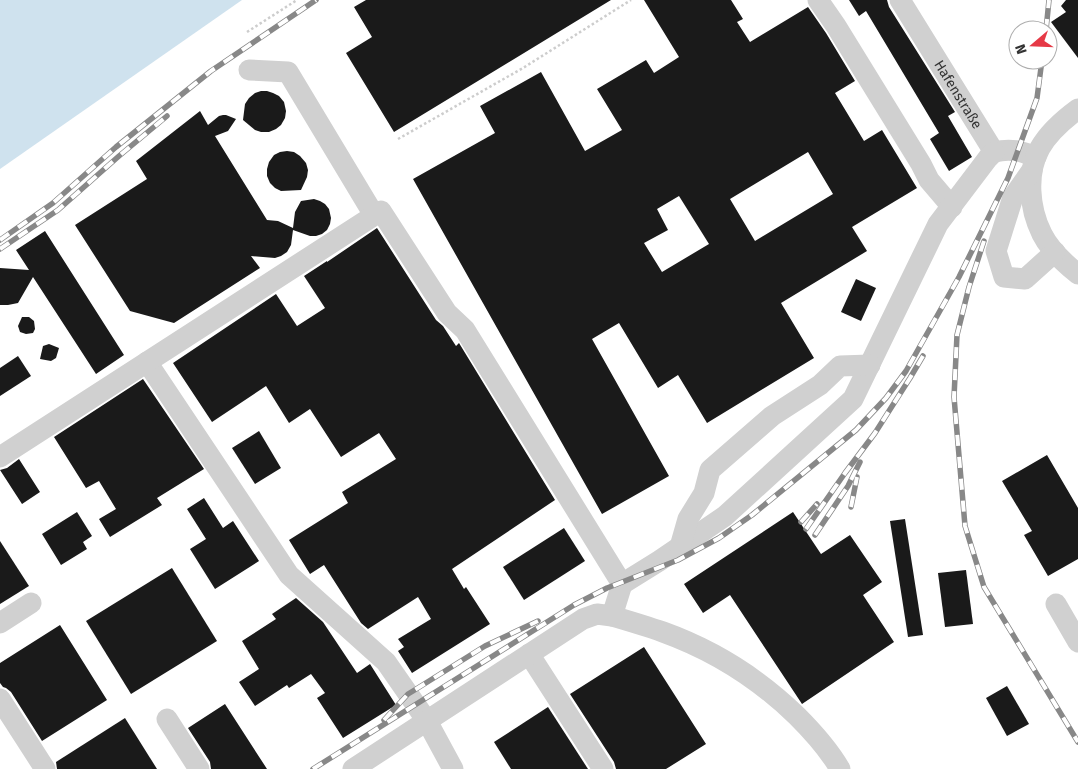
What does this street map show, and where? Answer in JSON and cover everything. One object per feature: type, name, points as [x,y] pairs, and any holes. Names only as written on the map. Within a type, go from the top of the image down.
[{"type":"street","points":[[818,0],[836,26],[929,180],[952,207]]},
{"type":"street","name":"Hafenstraße","points":[[900,0],[994,152]]},
{"type":"street","points":[[249,70],[288,72],[374,215]]},
{"type":"street","points":[[1055,252],[1025,279],[1004,277],[996,251],[1013,197],[1034,164],[1041,147],[1050,133],[1078,109]]},
{"type":"street","points":[[612,616],[622,584],[725,516],[853,399],[938,224],[988,158],[994,152],[1005,149],[1018,151],[1034,164]]},
{"type":"street","points":[[1034,164],[1031,186],[1034,213],[1042,234],[1055,252],[1078,274]]},
{"type":"street","points":[[0,457],[381,211],[447,313],[465,330],[622,584]]},
{"type":"street","points":[[148,362],[289,575],[386,662],[427,721],[453,769]]},
{"type":"street","points":[[680,547],[688,519],[704,493],[710,470],[772,416],[820,384],[840,366],[870,364]]},
{"type":"street","points":[[0,623],[31,603]]},
{"type":"street","points":[[1056,604],[1078,642]]},
{"type":"street","points":[[353,769],[583,619],[597,614],[612,616],[664,632],[719,657],[769,691],[783,703],[811,730],[833,766]]},
{"type":"street","points":[[529,654],[604,769]]},
{"type":"street","points":[[0,699],[46,769]]},
{"type":"street","points":[[167,719],[199,769]]},
{"type":"path","points":[[247,32],[297,0]]},
{"type":"path","points":[[398,139],[523,68],[630,0]]},
{"type":"water","points":[[0,0],[242,0],[0,169]]},
{"type":"building","points":[[366,0],[611,0],[394,132],[346,53],[372,37],[354,7]]},
{"type":"building","points":[[644,0],[731,0],[743,19],[737,22],[750,42],[808,7],[855,81],[835,93],[864,141],[882,130],[917,188],[852,227],[867,251],[781,303],[814,358],[707,423],[678,375],[658,388],[619,323],[592,339],[669,476],[602,514],[413,179],[495,133],[480,106],[541,72],[585,151],[622,130],[597,89],[646,60],[654,73],[679,57]],"holes":[[[808,152],[833,194],[755,241],[730,199]],[[679,196],[709,244],[662,272],[644,243],[668,230],[657,209]]]},
{"type":"building","points":[[849,0],[887,0],[889,7],[955,112],[948,116],[972,157],[949,171],[930,139],[939,133],[866,11],[859,16]]},
{"type":"building","points":[[1066,0],[1078,0],[1078,58],[1058,31],[1058,20],[1054,20],[1066,12],[1061,6]]},
{"type":"building","points":[[267,91],[279,96],[284,102],[286,111],[281,125],[269,132],[255,130],[243,120],[245,104],[255,93]]},
{"type":"building","points":[[200,111],[208,125],[223,115],[236,119],[228,131],[215,136],[267,220],[278,221],[293,228],[295,212],[301,201],[314,199],[325,204],[329,209],[331,218],[327,230],[316,236],[310,236],[293,230],[291,245],[287,252],[281,256],[275,258],[251,256],[260,268],[174,323],[130,311],[75,225],[147,179],[136,161]]},
{"type":"building","points":[[287,151],[294,152],[306,163],[307,177],[301,190],[281,191],[270,183],[267,176],[269,162],[274,155]]},
{"type":"building","points":[[377,228],[436,320],[443,326],[456,346],[459,343],[555,500],[452,569],[490,624],[412,673],[398,651],[404,647],[398,639],[431,619],[418,597],[368,629],[361,623],[324,565],[310,574],[289,540],[348,503],[342,492],[396,459],[379,433],[341,457],[310,409],[289,423],[266,386],[212,422],[173,363],[276,294],[297,326],[325,308],[304,276]]},
{"type":"building","points":[[45,231],[124,355],[96,374],[33,277],[18,303],[0,305],[0,268],[29,270],[16,250]]},
{"type":"building","points":[[856,279],[876,288],[861,321],[841,312]]},
{"type":"building","points":[[22,317],[29,317],[34,321],[35,329],[33,333],[26,334],[20,332],[18,326]]},
{"type":"building","points":[[49,344],[59,348],[56,358],[51,361],[40,359],[43,346]]},
{"type":"building","points":[[18,356],[31,376],[0,396],[0,368]]},
{"type":"building","points":[[143,379],[204,469],[157,498],[162,505],[110,537],[99,519],[116,509],[99,481],[86,488],[54,437]]},
{"type":"building","points":[[259,431],[281,468],[255,484],[232,448]]},
{"type":"building","points":[[1047,455],[1078,508],[1078,559],[1048,576],[1024,535],[1032,531],[1002,481]]},
{"type":"building","points":[[19,459],[40,492],[22,504],[0,470],[7,468]]},
{"type":"building","points":[[204,498],[223,528],[233,521],[259,561],[215,589],[190,549],[206,539],[187,509]]},
{"type":"building","points":[[77,512],[92,536],[83,542],[87,549],[61,565],[42,534]]},
{"type":"building","points":[[793,512],[821,554],[850,535],[882,582],[863,595],[894,642],[802,704],[730,595],[703,613],[684,584]]},
{"type":"building","points":[[905,519],[923,635],[908,637],[890,521]]},
{"type":"building","points":[[564,528],[585,561],[524,600],[503,567]]},
{"type":"building","points":[[0,541],[29,586],[0,604]]},
{"type":"building","points":[[172,568],[217,641],[131,694],[86,621]]},
{"type":"building","points":[[966,570],[973,624],[945,627],[938,573]]},
{"type":"building","points":[[296,598],[323,622],[357,673],[370,664],[396,705],[343,738],[317,698],[325,693],[311,674],[289,688],[287,685],[255,706],[239,682],[259,669],[242,641],[276,619],[272,614]]},
{"type":"building","points":[[60,625],[107,700],[42,741],[11,692],[0,683],[0,663]]},
{"type":"building","points":[[644,647],[706,744],[666,769],[616,769],[614,762],[570,694]]},
{"type":"building","points":[[1007,686],[1029,724],[1007,736],[986,698]]},
{"type":"building","points":[[225,704],[267,769],[211,769],[210,762],[188,728]]},
{"type":"building","points":[[548,707],[588,769],[511,769],[494,742]]},
{"type":"building","points":[[125,718],[157,769],[57,769],[56,762]]},
{"type":"railway","points":[[0,240],[53,203],[116,147],[211,71],[316,0]]},
{"type":"railway","points":[[1047,20],[1049,0]]},
{"type":"railway","points":[[313,769],[574,605],[607,588],[678,560],[719,538],[752,515],[856,430],[886,398],[906,371],[959,277],[1008,178],[1037,98],[1041,70]]},
{"type":"railway","points":[[0,249],[58,210],[167,116]]},
{"type":"railway","points":[[984,241],[969,287],[957,335],[954,397],[965,526],[984,587],[1078,742]]},
{"type":"railway","points":[[806,529],[875,433],[923,356]]},
{"type":"railway","points":[[815,535],[848,486],[860,462]]},
{"type":"railway","points":[[851,507],[857,477]]},
{"type":"railway","points":[[801,522],[817,504]]},
{"type":"railway","points":[[384,720],[408,694],[485,646],[538,621]]}]
